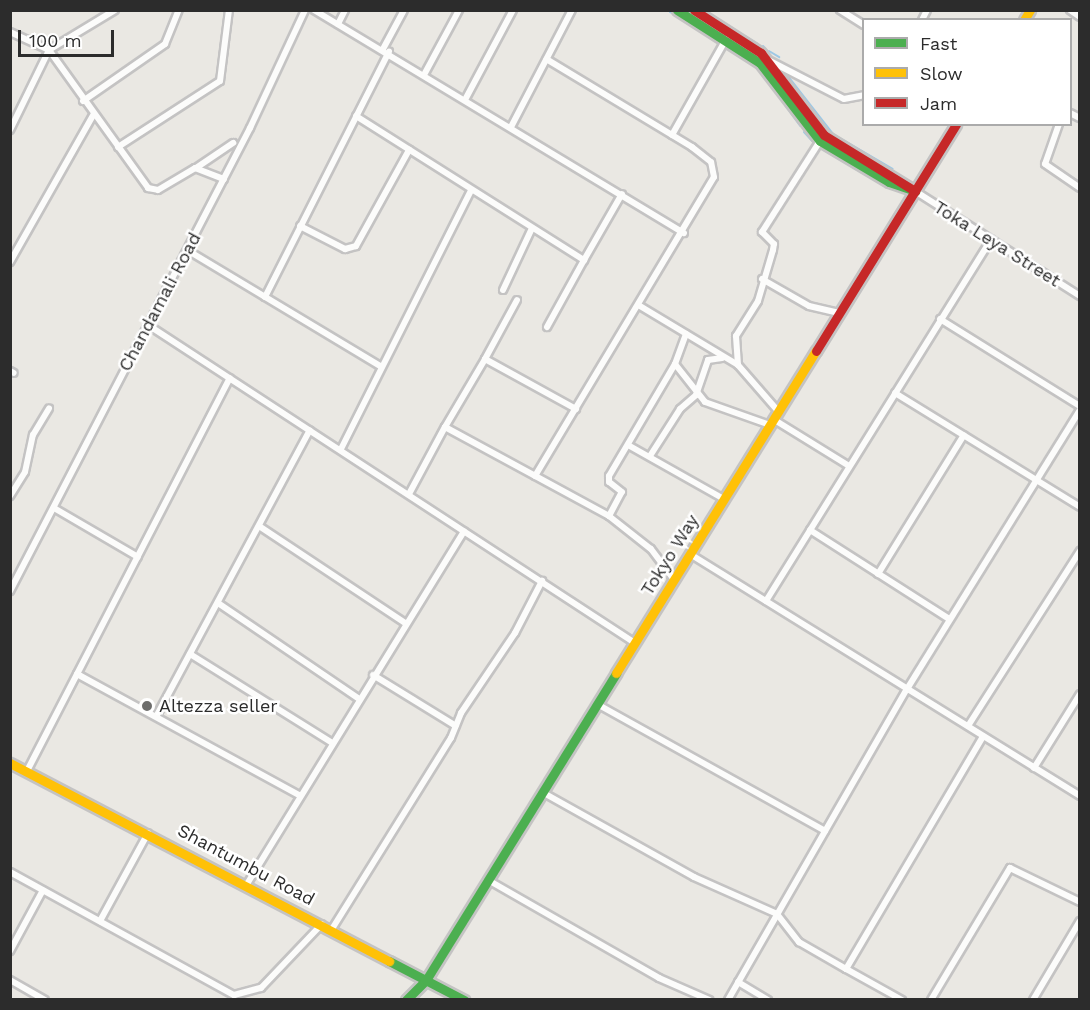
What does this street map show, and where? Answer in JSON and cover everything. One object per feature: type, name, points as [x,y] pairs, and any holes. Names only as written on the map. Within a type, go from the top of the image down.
[{"type":"main road","points":[[678,10],[764,61],[820,141],[889,182],[915,191]]},
{"type":"main road","points":[[694,10],[764,61],[824,135],[899,179],[915,191]]},
{"type":"main road","name":"Tokyo Way","points":[[406,999],[426,980],[955,126]]},
{"type":"main road","points":[[899,179],[911,180],[927,171]]},
{"type":"main road","points":[[889,182],[901,194],[904,210]]},
{"type":"main road","name":"Shantumbu Road","points":[[10,763],[247,884],[464,999]]},
{"type":"street","points":[[10,130],[49,50],[115,10]]},
{"type":"street","points":[[83,100],[165,44],[179,10]]},
{"type":"street","points":[[118,147],[220,81],[229,10]]},
{"type":"street","name":"Chandamali Road","points":[[10,591],[188,250],[305,10]]},
{"type":"street","points":[[314,10],[425,73],[684,233]]},
{"type":"street","points":[[338,24],[345,10]]},
{"type":"street","points":[[265,297],[356,116],[404,10]]},
{"type":"street","points":[[425,73],[459,10]]},
{"type":"street","points":[[466,98],[513,10]]},
{"type":"street","points":[[512,127],[572,10]]},
{"type":"street","points":[[840,10],[862,24]]},
{"type":"street","points":[[1070,10],[1080,16]]},
{"type":"street","points":[[10,32],[49,50],[93,115],[153,191],[195,168],[232,143]]},
{"type":"street","points":[[672,135],[726,39]]},
{"type":"street","points":[[535,476],[712,186],[714,169],[704,155],[546,59]]},
{"type":"street","points":[[764,61],[844,99],[862,95]]},
{"type":"street","points":[[10,262],[93,115]]},
{"type":"street","points":[[356,116],[584,260]]},
{"type":"street","points":[[1058,126],[1046,164],[1080,188]]},
{"type":"street","points":[[738,365],[736,336],[758,301],[762,279],[774,244],[762,232],[820,141]]},
{"type":"street","points":[[300,226],[345,249],[356,246],[409,150]]},
{"type":"street","points":[[195,168],[224,179]]},
{"type":"street","points":[[341,449],[471,190]]},
{"type":"street","name":"Toka Leya Street","points":[[915,191],[1080,296]]},
{"type":"street","points":[[547,327],[622,194]]},
{"type":"street","points":[[503,290],[532,228]]},
{"type":"street","points":[[766,601],[991,239]]},
{"type":"street","points":[[188,250],[382,367]]},
{"type":"street","points":[[762,279],[809,306],[839,313]]},
{"type":"street","points":[[409,494],[517,300]]},
{"type":"street","points":[[640,306],[738,365],[774,418]]},
{"type":"street","points":[[728,999],[907,689],[1034,478],[1080,408],[940,319]]},
{"type":"street","points":[[148,325],[635,643]]},
{"type":"street","points":[[609,516],[622,492],[608,480],[675,363],[686,334]]},
{"type":"street","points":[[650,456],[680,409],[696,395],[708,360],[724,358]]},
{"type":"street","points":[[485,359],[576,409]]},
{"type":"street","points":[[675,363],[696,395],[774,418],[849,466]]},
{"type":"street","points":[[27,771],[230,378]]},
{"type":"street","points":[[895,393],[1080,507]]},
{"type":"street","points":[[10,496],[25,472],[33,435],[49,408]]},
{"type":"street","points":[[445,427],[609,516],[651,549],[674,579]]},
{"type":"street","points":[[157,715],[310,430]]},
{"type":"street","points":[[878,574],[964,435]]},
{"type":"street","points":[[628,445],[724,499]]},
{"type":"street","points":[[54,508],[138,556]]},
{"type":"street","points":[[259,526],[405,624]]},
{"type":"street","points":[[810,530],[949,619]]},
{"type":"street","points":[[247,884],[358,698],[464,531]]},
{"type":"street","points":[[968,726],[1080,551]]},
{"type":"street","points":[[690,554],[1080,796]]},
{"type":"street","points":[[332,929],[515,633],[542,581]]},
{"type":"street","points":[[218,603],[358,698]]},
{"type":"street","points":[[190,654],[331,742]]},
{"type":"street","points":[[77,674],[157,715],[299,795]]},
{"type":"street","points":[[373,675],[456,726]]},
{"type":"street","points":[[1034,768],[1080,694]]},
{"type":"street","points":[[597,704],[825,831]]},
{"type":"street","points":[[846,969],[983,736]]},
{"type":"street","points":[[542,792],[694,877],[777,914],[799,942],[902,999]]},
{"type":"street","points":[[100,921],[148,833]]},
{"type":"street","points":[[931,999],[1010,868],[1080,902]]},
{"type":"street","points":[[10,872],[234,994],[261,988],[322,924]]},
{"type":"street","points":[[489,879],[659,978],[709,999]]},
{"type":"street","points":[[10,951],[43,890]]},
{"type":"street","points":[[1033,999],[1080,921]]},
{"type":"street","points":[[10,980],[45,999]]},
{"type":"street","points":[[738,982],[768,999]]},
{"type":"waterway","points":[[711,15],[723,22]]},
{"type":"waterway","points":[[679,17],[687,21]]},
{"type":"waterway","points":[[728,25],[738,32]]},
{"type":"waterway","points":[[745,36],[758,44]]},
{"type":"waterway","points":[[769,51],[779,57]]},
{"type":"waterway","points":[[784,71],[833,134],[893,169]]},
{"type":"waterway","points":[[764,77],[779,97]]},
{"type":"waterway","points":[[785,105],[800,126]]},
{"type":"waterway","points":[[804,132],[812,141]]},
{"type":"waterway","points":[[820,148],[886,187]]},
{"type":"traffic: fast","points":[[677,10],[760,63],[820,141],[889,182],[915,191]]},
{"type":"traffic: fast","points":[[406,1000],[426,980],[616,673]]},
{"type":"traffic: fast","points":[[389,961],[464,1000]]},
{"type":"traffic: slow","points":[[1025,18],[1030,10]]},
{"type":"traffic: slow","points":[[616,673],[816,351]]},
{"type":"traffic: slow","points":[[10,763],[389,961]]},
{"type":"traffic: jam","points":[[694,10],[761,53],[824,135],[915,191]]},
{"type":"traffic: jam","points":[[816,351],[955,126]]},
{"type":"place","name":"Altezza seller","points":[[147,706]]}]
